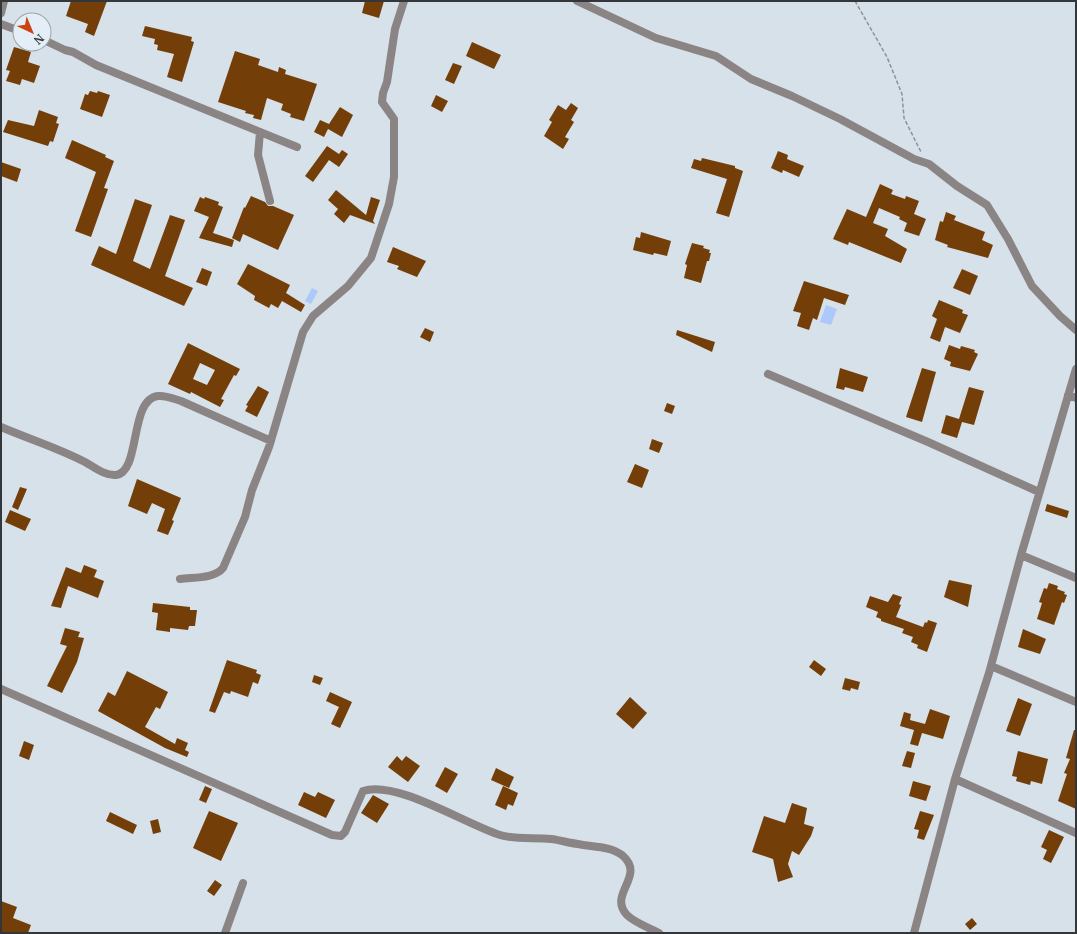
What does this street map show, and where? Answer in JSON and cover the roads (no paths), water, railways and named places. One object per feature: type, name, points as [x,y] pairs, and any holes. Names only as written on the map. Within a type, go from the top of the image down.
[{"type":"street","points":[[1,12],[4,1]]},
{"type":"street","points":[[180,579],[211,575],[220,572],[223,568],[245,518],[252,490],[271,441],[303,332],[313,316],[348,286],[371,258],[389,204],[394,177],[394,118],[382,102],[383,93],[387,82],[390,51],[404,1]]},
{"type":"street","points":[[577,1],[656,38],[716,56],[751,79],[813,106],[914,159],[928,164],[957,186],[987,205],[1008,239],[1032,286],[1060,316],[1076,330]]},
{"type":"street","points":[[1,24],[12,28]]},
{"type":"street","points":[[52,44],[73,52],[96,65],[297,147]]},
{"type":"street","points":[[260,132],[258,155],[270,201]]},
{"type":"street","points":[[914,933],[955,779],[991,666],[1039,492],[1072,397],[1076,369]]},
{"type":"street","points":[[768,374],[928,442],[1039,492]]},
{"type":"street","points":[[1,427],[69,454],[110,475],[118,474],[126,468],[142,412],[147,402],[157,396],[171,397],[271,441]]},
{"type":"street","points":[[1021,555],[1076,578]]},
{"type":"street","points":[[991,666],[1076,702]]},
{"type":"street","points":[[1,689],[332,835],[341,836],[345,832],[363,791],[386,790],[445,810],[480,828],[502,835],[551,839],[605,848],[620,854],[627,860],[631,868],[631,878],[622,893],[621,902],[624,910],[628,916],[659,933]]},
{"type":"street","points":[[955,779],[1076,833]]},
{"type":"street","points":[[225,933],[243,883]]},
{"type":"water","points":[[312,288],[318,291],[311,304],[305,301]]},
{"type":"water","points":[[826,305],[837,309],[831,325],[820,322]]}]
